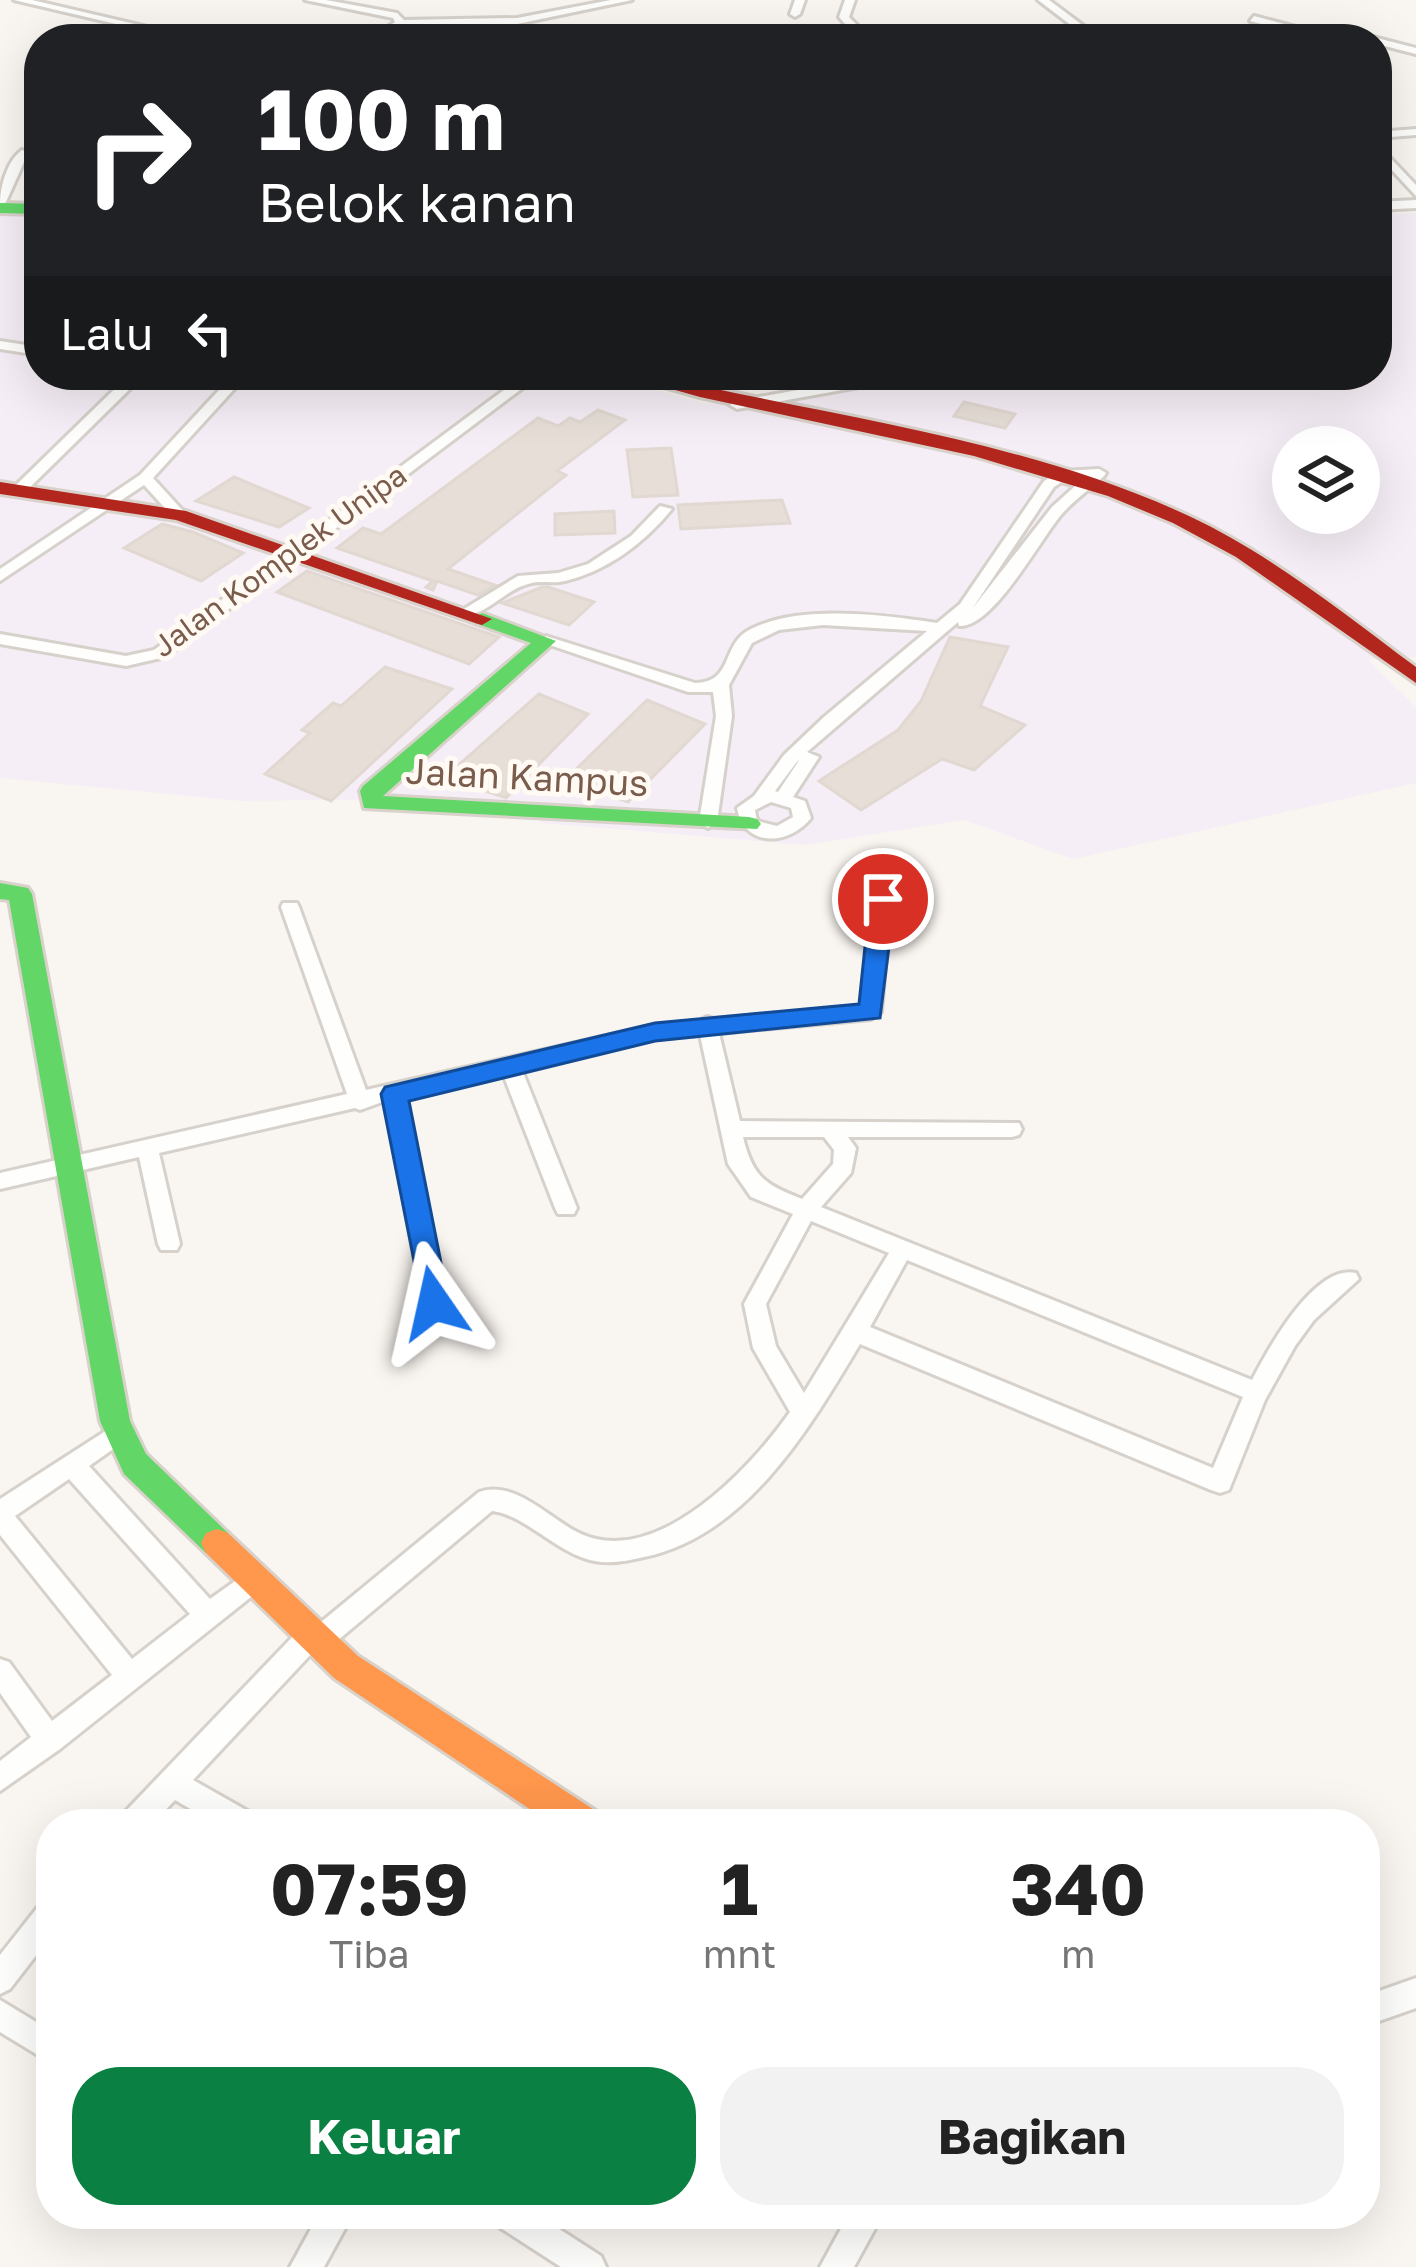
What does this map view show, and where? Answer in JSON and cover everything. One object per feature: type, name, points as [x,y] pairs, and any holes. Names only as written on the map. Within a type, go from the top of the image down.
[{"type":"street","points":[[19,0],[127,24]]},
{"type":"street","points":[[310,0],[401,17],[400,23],[517,21],[627,0]]},
{"type":"street","points":[[795,14],[800,0]]},
{"type":"street","points":[[1043,0],[1076,24]]},
{"type":"street","points":[[1254,19],[1273,24]]},
{"type":"street","points":[[0,205],[22,153]]},
{"type":"street","points":[[1392,164],[1416,192]]},
{"type":"street","points":[[9,490],[120,390]]},
{"type":"street","points":[[0,576],[109,507],[145,478],[227,390]]},
{"type":"street","name":"Jalan Komplek Unipa","points":[[0,639],[126,661],[148,659],[513,390]]},
{"type":"street","points":[[684,390],[737,405],[903,431],[1075,479],[1210,534],[1416,676]]},
{"type":"street","points":[[737,405],[820,390]]},
{"type":"street","points":[[145,478],[179,515]]},
{"type":"street","name":"Jalan Kampus","points":[[946,629],[985,607],[1075,479]]},
{"type":"street","name":"Jalan Kampus","points":[[749,824],[746,808],[966,607],[1042,493],[1075,479]]},
{"type":"street","points":[[9,490],[179,515],[694,688],[721,686]]},
{"type":"street","points":[[467,612],[524,579],[559,578],[592,567],[636,538],[665,509]]},
{"type":"street","points":[[708,822],[724,716],[721,686],[744,641],[764,629],[841,621],[946,629]]},
{"type":"street","points":[[900,624],[926,645]]},
{"type":"street","name":"Jalan Kampus","points":[[546,640],[371,791],[368,800],[425,809],[749,824],[768,832],[796,826],[801,809],[784,796],[815,744]]},
{"type":"street","points":[[762,796],[784,796]]},
{"type":"street","points":[[0,1181],[707,1024],[871,1012],[885,863]]},
{"type":"street","points":[[0,891],[20,893],[118,1433],[135,1464],[313,1640],[553,1809]]},
{"type":"street","points":[[290,908],[360,1102]]},
{"type":"street","points":[[707,1024],[731,1129],[749,1180],[759,1191],[1256,1392]]},
{"type":"street","points":[[511,1066],[566,1208]]},
{"type":"street","points":[[394,1094],[434,1303]]},
{"type":"street","points":[[731,1129],[1012,1129]]},
{"type":"street","points":[[804,1414],[765,1348],[755,1304],[805,1211],[846,1158],[842,1142],[829,1129]]},
{"type":"street","points":[[148,1149],[169,1244]]},
{"type":"street","points":[[147,1809],[313,1640],[488,1500],[513,1503],[576,1546],[612,1552],[642,1546],[704,1515],[746,1485],[782,1449],[902,1250]]},
{"type":"street","points":[[854,1330],[1220,1482],[1256,1392],[1286,1342],[1348,1279]]},
{"type":"street","points":[[118,1433],[0,1515],[130,1677]]},
{"type":"street","points":[[72,1465],[208,1615]]},
{"type":"street","points":[[0,1778],[252,1581]]},
{"type":"street","points":[[0,1671],[50,1740]]},
{"type":"street","points":[[172,1783],[217,1809]]},
{"type":"street","points":[[0,1979],[36,1932]]},
{"type":"street","points":[[1380,2006],[1416,1993]]},
{"type":"street","points":[[0,2015],[36,2038]]},
{"type":"street","points":[[306,2267],[320,2229]]},
{"type":"street","points":[[530,2229],[590,2267]]},
{"type":"street","points":[[836,2267],[858,2229]]},
{"type":"shaded area","points":[[1416,213],[1416,657],[1368,660],[1416,707],[1416,783],[1073,859],[964,820],[805,845],[542,823],[527,807],[401,799],[242,801],[0,778],[0,215],[24,216],[24,390],[655,390],[706,404],[844,390],[1392,390],[1392,214]]},
{"type":"building","points":[[964,402],[1015,414],[1005,428],[954,416]]},
{"type":"building","points":[[598,410],[625,420],[557,471],[566,475],[448,569],[495,585],[478,595],[437,581],[433,590],[426,587],[433,581],[337,548],[363,528],[381,534],[538,418],[558,426],[570,418],[580,422]]},
{"type":"building","points":[[671,448],[678,495],[633,497],[627,450]]},
{"type":"building","points":[[234,477],[309,508],[279,527],[196,501]]},
{"type":"building","points":[[782,500],[790,523],[681,529],[678,505]]},
{"type":"building","points":[[614,511],[615,533],[555,535],[555,514]]},
{"type":"building","points":[[162,524],[243,553],[201,581],[124,548]]},
{"type":"building","points":[[307,571],[499,637],[469,664],[277,592]]},
{"type":"building","points":[[542,587],[594,602],[569,625],[502,603]]},
{"type":"building","points":[[950,637],[1008,647],[980,706],[1025,725],[974,770],[942,759],[861,810],[819,781],[898,730],[921,701]]},
{"type":"building","points":[[385,667],[452,689],[331,801],[265,774],[310,733],[302,730],[333,703],[341,706]]},
{"type":"building","points":[[539,694],[588,714],[506,798],[445,777]]},
{"type":"building","points":[[647,700],[705,724],[628,802],[566,779]]},
{"type":"traffic: fast","points":[[0,208],[24,209]]},
{"type":"traffic: fast","points":[[482,619],[546,641],[371,791],[372,803],[749,824]]},
{"type":"traffic: fast","points":[[0,891],[20,894],[115,1421],[135,1464],[217,1543]]},
{"type":"traffic: slow","points":[[217,1543],[346,1667],[560,1809]]},
{"type":"traffic: jam","points":[[696,390],[979,451],[1114,492],[1180,519],[1242,553],[1416,677]]},
{"type":"traffic: jam","points":[[0,488],[179,515],[482,619]]},
{"type":"route","points":[[434,1303],[394,1094],[655,1032],[871,1012],[883,899]]}]
